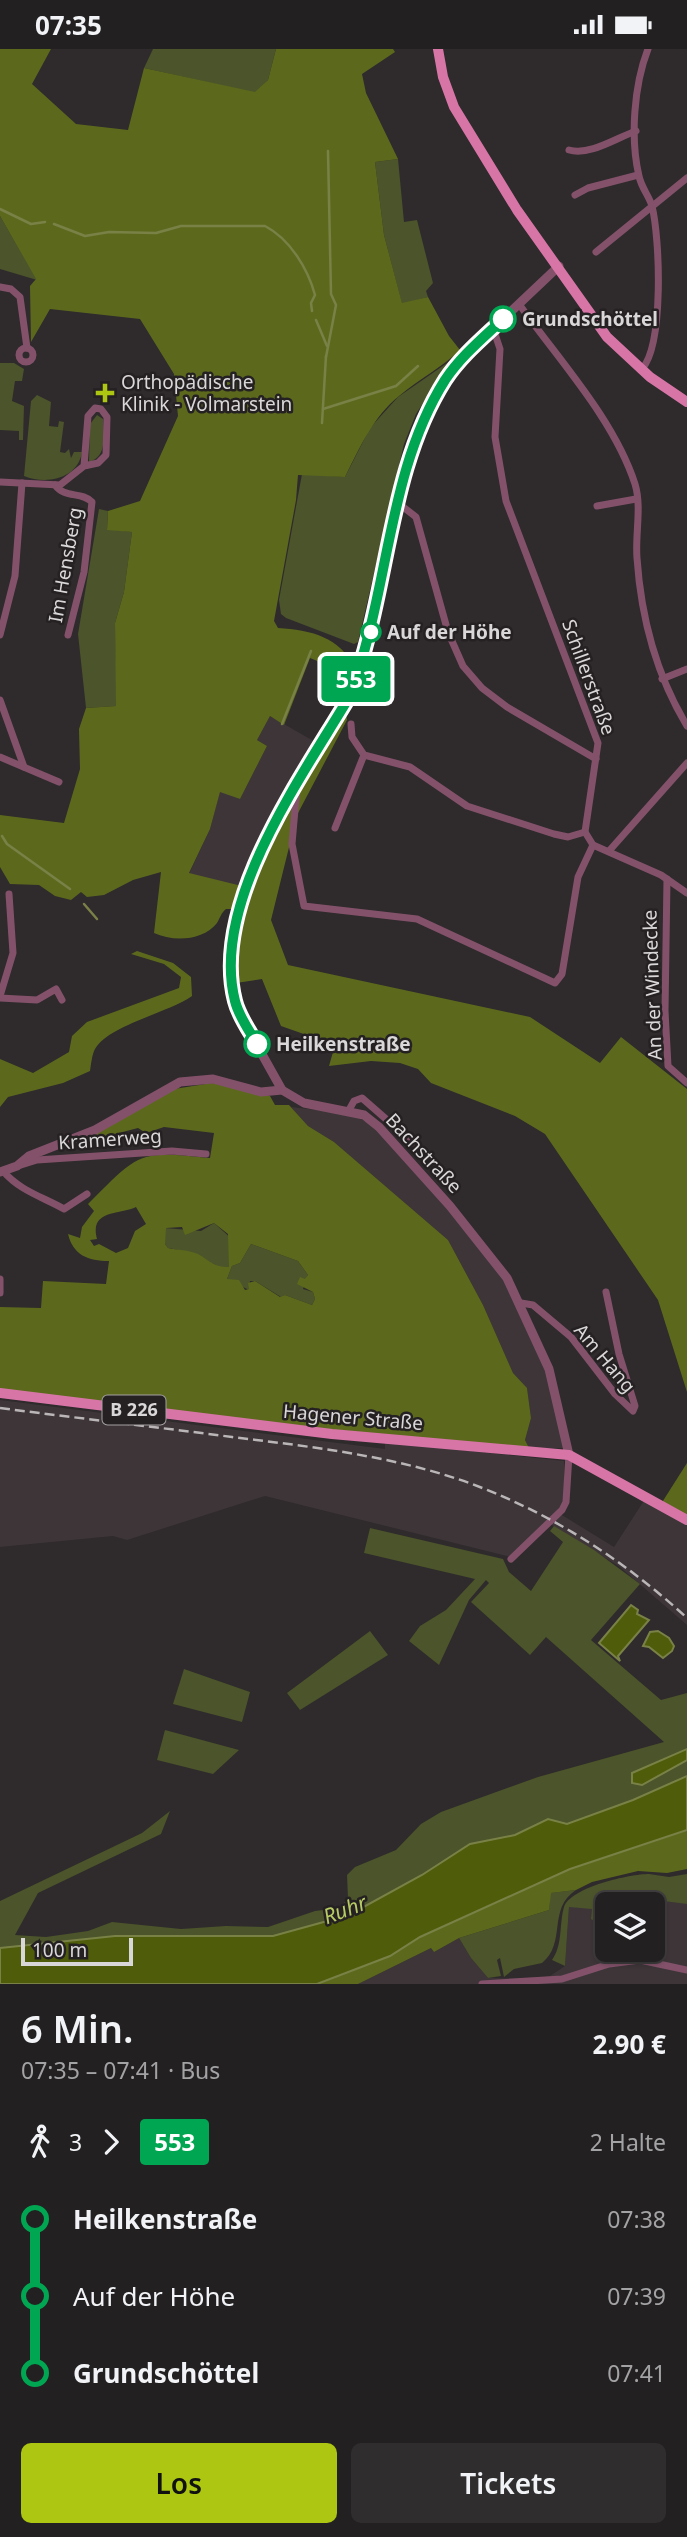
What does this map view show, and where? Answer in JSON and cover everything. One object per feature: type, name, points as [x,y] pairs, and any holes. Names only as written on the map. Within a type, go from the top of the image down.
[{"type":"main road","points":[[438,49],[443,77],[460,119],[496,179],[593,313],[607,337],[615,341],[642,369],[687,402]]},
{"type":"main road","name":"Hagener Straße","points":[[0,1394],[332,1434],[569,1455],[687,1520]]},
{"type":"street","points":[[642,369],[648,360],[659,301],[652,205],[638,175],[636,131],[639,83],[648,49]]},
{"type":"street","points":[[569,150],[576,152],[610,143],[636,131]]},
{"type":"street","points":[[575,195],[588,188],[638,175]]},
{"type":"street","points":[[596,252],[687,178]]},
{"type":"street","points":[[282,1090],[240,1015],[232,969],[235,932],[253,870],[268,833],[348,699],[357,676],[373,623],[414,439],[429,409],[464,356],[559,266]]},
{"type":"street","points":[[0,286],[15,291],[20,297],[27,348]]},
{"type":"street","points":[[519,304],[606,424],[627,462],[636,499],[639,579],[662,679],[687,726]]},
{"type":"street","name":"Schillerstraße","points":[[493,328],[500,349],[495,437],[506,501],[598,743],[585,832]]},
{"type":"street","points":[[0,482],[55,485],[66,482],[84,467],[98,463],[106,455],[107,417],[101,409],[95,408],[88,416],[84,467]]},
{"type":"street","points":[[1,632],[15,576],[22,483]]},
{"type":"street","name":"Im Hensberg","points":[[55,485],[64,493],[86,496],[92,502],[84,572],[68,635]]},
{"type":"street","points":[[597,506],[636,499]]},
{"type":"street","points":[[398,503],[416,517],[448,632],[469,674],[507,707],[596,759]]},
{"type":"street","points":[[662,679],[687,669]]},
{"type":"street","points":[[0,699],[24,767]]},
{"type":"street","points":[[351,724],[352,737],[364,755],[380,757],[410,767],[467,806],[554,834],[568,837],[585,832],[593,845],[667,879],[687,893]]},
{"type":"street","points":[[335,828],[364,755]]},
{"type":"street","points":[[0,757],[59,782]]},
{"type":"street","points":[[609,851],[687,764]]},
{"type":"street","points":[[297,786],[292,844],[304,907],[417,919],[555,983],[562,974],[578,877],[593,845]]},
{"type":"street","name":"An der Windecke","points":[[667,879],[665,1011],[668,1066],[687,1083]]},
{"type":"street","points":[[9,894],[13,953],[0,997],[37,1000],[56,989],[62,1000]]},
{"type":"street","name":"Bachstraße","points":[[2,1171],[17,1166],[29,1156],[95,1130],[180,1082],[213,1079],[261,1092],[282,1090],[304,1103],[349,1110],[380,1127],[507,1278],[521,1303],[549,1369],[569,1455]]},
{"type":"street","points":[[349,1110],[358,1097],[362,1098],[426,1154]]},
{"type":"street","name":"Kramerweg","points":[[17,1166],[37,1160],[99,1155],[172,1151],[206,1154]]},
{"type":"street","points":[[2,1171],[32,1194],[64,1209],[87,1194]]},
{"type":"street","points":[[0,1279],[0,1293]]},
{"type":"street","name":"Am Hang","points":[[521,1303],[533,1305],[571,1337],[615,1394],[633,1411],[634,1401],[619,1354],[606,1292]]},
{"type":"street","points":[[512,1559],[562,1510],[568,1489],[569,1455]]},
{"type":"street","points":[[482,1984],[562,1979],[609,1964],[640,1960],[687,1970]]},
{"type":"shaded area","points":[[0,49],[51,49],[32,84],[76,124],[128,130],[144,68],[255,92],[268,80],[276,49],[393,49],[395,52],[362,74],[366,93],[398,159],[375,162],[384,235],[402,303],[428,297],[449,336],[460,350],[390,404],[368,433],[345,477],[298,475],[274,621],[278,628],[313,633],[333,642],[349,657],[355,668],[351,675],[310,658],[284,725],[270,716],[257,740],[267,746],[240,799],[220,792],[210,829],[189,873],[242,886],[237,909],[226,909],[211,929],[187,938],[170,938],[154,933],[161,872],[133,880],[104,895],[87,897],[81,892],[71,900],[55,896],[39,885],[10,884],[0,867],[0,815],[64,823],[80,769],[79,729],[86,708],[116,706],[115,623],[124,592],[132,532],[107,530],[108,511],[140,501],[178,416],[174,374],[140,319],[50,309],[31,342],[30,286],[36,279],[0,216]]},
{"type":"shaded area","points":[[153,49],[276,49],[268,80],[256,93],[144,68]]},
{"type":"shaded area","points":[[398,159],[404,222],[417,220],[433,283],[426,291],[428,297],[402,304],[384,235],[375,162]]},
{"type":"shaded area","points":[[0,216],[37,280],[0,269]]},
{"type":"shaded area","points":[[450,361],[416,414],[404,444],[358,642],[354,644],[286,618],[281,614],[279,600],[302,474],[345,477],[370,428],[398,397]]},
{"type":"shaded area","points":[[0,363],[14,363],[24,369],[22,381],[15,381],[12,401],[24,406],[23,440],[19,440],[19,431],[0,430]]},
{"type":"shaded area","points":[[37,395],[51,402],[49,426],[58,427],[59,421],[64,422],[60,452],[65,453],[69,449],[71,458],[74,452],[82,452],[74,468],[60,477],[42,480],[24,476],[31,401]]},
{"type":"shaded area","points":[[97,415],[103,419],[103,445],[99,455],[89,462],[90,424]]},
{"type":"shaded area","points":[[99,509],[108,511],[107,529],[132,532],[124,592],[115,623],[117,706],[86,708],[78,634]]},
{"type":"shaded area","points":[[346,713],[347,720],[297,815],[271,920],[288,965],[530,1017],[600,1063],[621,1037],[687,1089],[687,1392],[658,1300],[545,1134],[515,1116],[431,1083],[418,1069],[400,1063],[371,1061],[329,1066],[335,1045],[281,1026],[262,979],[236,983],[239,934],[245,906],[270,837]]},
{"type":"shaded area","points":[[270,716],[317,743],[267,822],[242,886],[189,874],[210,829],[220,791],[240,799],[267,746],[257,740]]},
{"type":"shaded area","points":[[137,951],[173,963],[191,977],[192,996],[126,1026],[102,1041],[94,1051],[90,1071],[63,1083],[8,1097],[0,1107],[0,1059],[33,1073],[69,1052],[72,1036],[87,1022],[179,988],[181,977],[164,964],[131,954]]},
{"type":"shaded area","points":[[212,1083],[270,1096],[275,1105],[289,1105],[308,1126],[334,1142],[448,1240],[483,1305],[513,1373],[527,1388],[531,1418],[525,1440],[529,1448],[332,1431],[0,1390],[0,1307],[41,1308],[43,1281],[106,1284],[109,1261],[94,1260],[82,1255],[70,1241],[68,1234],[80,1238],[82,1227],[94,1211],[88,1204],[118,1174],[141,1159],[167,1155],[210,1158],[214,1133],[164,1127],[146,1133],[138,1128],[80,1141],[174,1089]],"holes":[[[136,1207],[146,1224],[135,1231],[128,1248],[116,1253],[99,1244],[94,1246],[90,1240],[97,1239],[97,1222],[108,1215]],[[214,1223],[228,1234],[229,1267],[216,1265],[198,1254],[168,1248],[165,1244],[166,1228],[182,1227],[185,1235]],[[251,1244],[298,1261],[308,1275],[305,1279],[300,1277],[297,1284],[313,1292],[315,1299],[312,1305],[285,1295],[280,1297],[255,1281],[248,1283],[249,1289],[245,1290],[239,1280],[227,1279],[232,1266],[240,1263]]]},
{"type":"shaded area","points":[[291,1107],[351,1114],[378,1128],[448,1207],[505,1280],[547,1370],[564,1448],[529,1448],[525,1440],[531,1418],[527,1388],[513,1373],[483,1305],[448,1240],[334,1142],[308,1126]]},
{"type":"shaded area","points":[[214,1223],[232,1239],[229,1267],[220,1267],[196,1254],[168,1248],[165,1244],[165,1228],[201,1231]]},
{"type":"shaded area","points":[[251,1244],[298,1261],[308,1275],[303,1289],[313,1292],[315,1299],[312,1305],[285,1295],[281,1297],[255,1281],[250,1281],[249,1290],[227,1279],[232,1266],[240,1263]]},
{"type":"shaded area","points":[[0,1400],[385,1449],[385,1442],[564,1461],[564,1499],[557,1512],[614,1547],[647,1496],[687,1520],[687,1625],[620,1567],[547,1522],[511,1557],[265,1496],[127,1540],[113,1536],[0,1547]]},
{"type":"shaded area","points":[[687,1463],[687,1520],[661,1504]]},
{"type":"shaded area","points":[[554,1526],[594,1550],[640,1584],[591,1640],[661,1700],[687,1693],[687,1776],[633,1800],[567,1824],[548,1819],[515,1835],[470,1844],[422,1875],[349,1915],[273,1936],[115,1936],[0,1948],[0,1901],[142,1833],[170,1811],[161,1834],[38,1893],[15,1935],[46,1937],[88,1931],[112,1922],[181,1929],[268,1927],[315,1911],[339,1908],[348,1899],[347,1875],[355,1867],[396,1850],[421,1824],[441,1812],[538,1777],[664,1742],[546,1637],[530,1655],[471,1602],[489,1583],[486,1580],[469,1600],[439,1665],[409,1641],[420,1626],[446,1610],[475,1579],[364,1553],[370,1528],[503,1559],[509,1572],[531,1591],[563,1542],[550,1531]]},
{"type":"shaded area","points":[[631,1605],[638,1610],[637,1614],[649,1620],[618,1656],[620,1661],[599,1643]]},
{"type":"shaded area","points":[[370,1631],[388,1655],[300,1710],[287,1693]]},
{"type":"shaded area","points":[[658,1631],[669,1638],[674,1646],[663,1658],[649,1647],[643,1646],[650,1632]]},
{"type":"shaded area","points":[[184,1669],[250,1692],[242,1722],[173,1704]]},
{"type":"shaded area","points":[[165,1730],[239,1750],[213,1774],[157,1760]]},
{"type":"shaded area","points":[[687,1749],[687,1760],[642,1785],[632,1783],[632,1773]]},
{"type":"shaded area","points":[[687,1776],[687,1830],[570,1869],[420,1937],[390,1956],[317,1984],[0,1984],[0,1948],[115,1936],[273,1936],[349,1915],[422,1875],[470,1844],[515,1835],[548,1819],[567,1824],[633,1800]]},
{"type":"shaded area","points":[[687,1830],[687,1869],[667,1873],[638,1871],[592,1882],[576,1890],[551,1893],[549,1910],[459,1938],[434,1952],[431,1948],[358,1984],[317,1984],[390,1956],[420,1937],[570,1869]]},
{"type":"shaded area","points":[[649,1874],[669,1877],[687,1874],[687,1904],[665,1901],[665,1892],[595,1892],[595,1921],[591,1919],[592,1909],[569,1907],[565,1966],[552,1960],[558,1948],[564,1907],[569,1900],[589,1888],[629,1876]]},
{"type":"shaded area","points":[[687,1883],[687,1984],[358,1984],[431,1948],[434,1952],[459,1938],[488,1978],[534,1979],[550,1976],[565,1966],[569,1907],[595,1902],[595,1962],[665,1962],[665,1892],[643,1892]]},
{"type":"shaded area","points":[[576,1890],[562,1907],[554,1946],[542,1963],[514,1969],[504,1977],[500,1958],[497,1960],[501,1976],[488,1978],[459,1938],[549,1910],[550,1893]]},
{"type":"waterway","points":[[326,357],[336,305],[331,294],[328,151]]},
{"type":"waterway","points":[[0,209],[31,224],[45,222]]},
{"type":"waterway","points":[[54,224],[85,236],[109,232],[156,233],[181,226],[265,226],[290,247],[303,265],[315,295],[311,303],[312,311]]},
{"type":"waterway","points":[[316,320],[327,346]]},
{"type":"waterway","points":[[322,423],[326,356]]},
{"type":"waterway","points":[[323,409],[396,386],[418,366]]},
{"type":"waterway","points":[[282,724],[311,651]]},
{"type":"waterway","points":[[2,836],[7,844],[70,889]]},
{"type":"waterway","points":[[84,904],[97,919]]},
{"type":"railway","points":[[0,1408],[323,1449],[384,1459],[443,1474],[502,1496],[559,1524],[638,1577],[687,1618]]},
{"type":"bus line","name":"553","points":[[257,1044],[240,1015],[232,984],[235,932],[246,890],[268,833],[348,699],[357,676],[370,636],[414,439],[446,379],[472,347],[503,319]]},
{"type":"place","name":"Grundschöttel","points":[[503,319]]},
{"type":"place","name":"Orthopädische Klinik - Volmarstein","points":[[105,393]]},
{"type":"place","name":"Auf der Höhe","points":[[371,632]]},
{"type":"place","name":"Heilkenstraße","points":[[257,1044]]},
{"type":"water label","name":"Ruhr","points":[[345,1910]]}]
